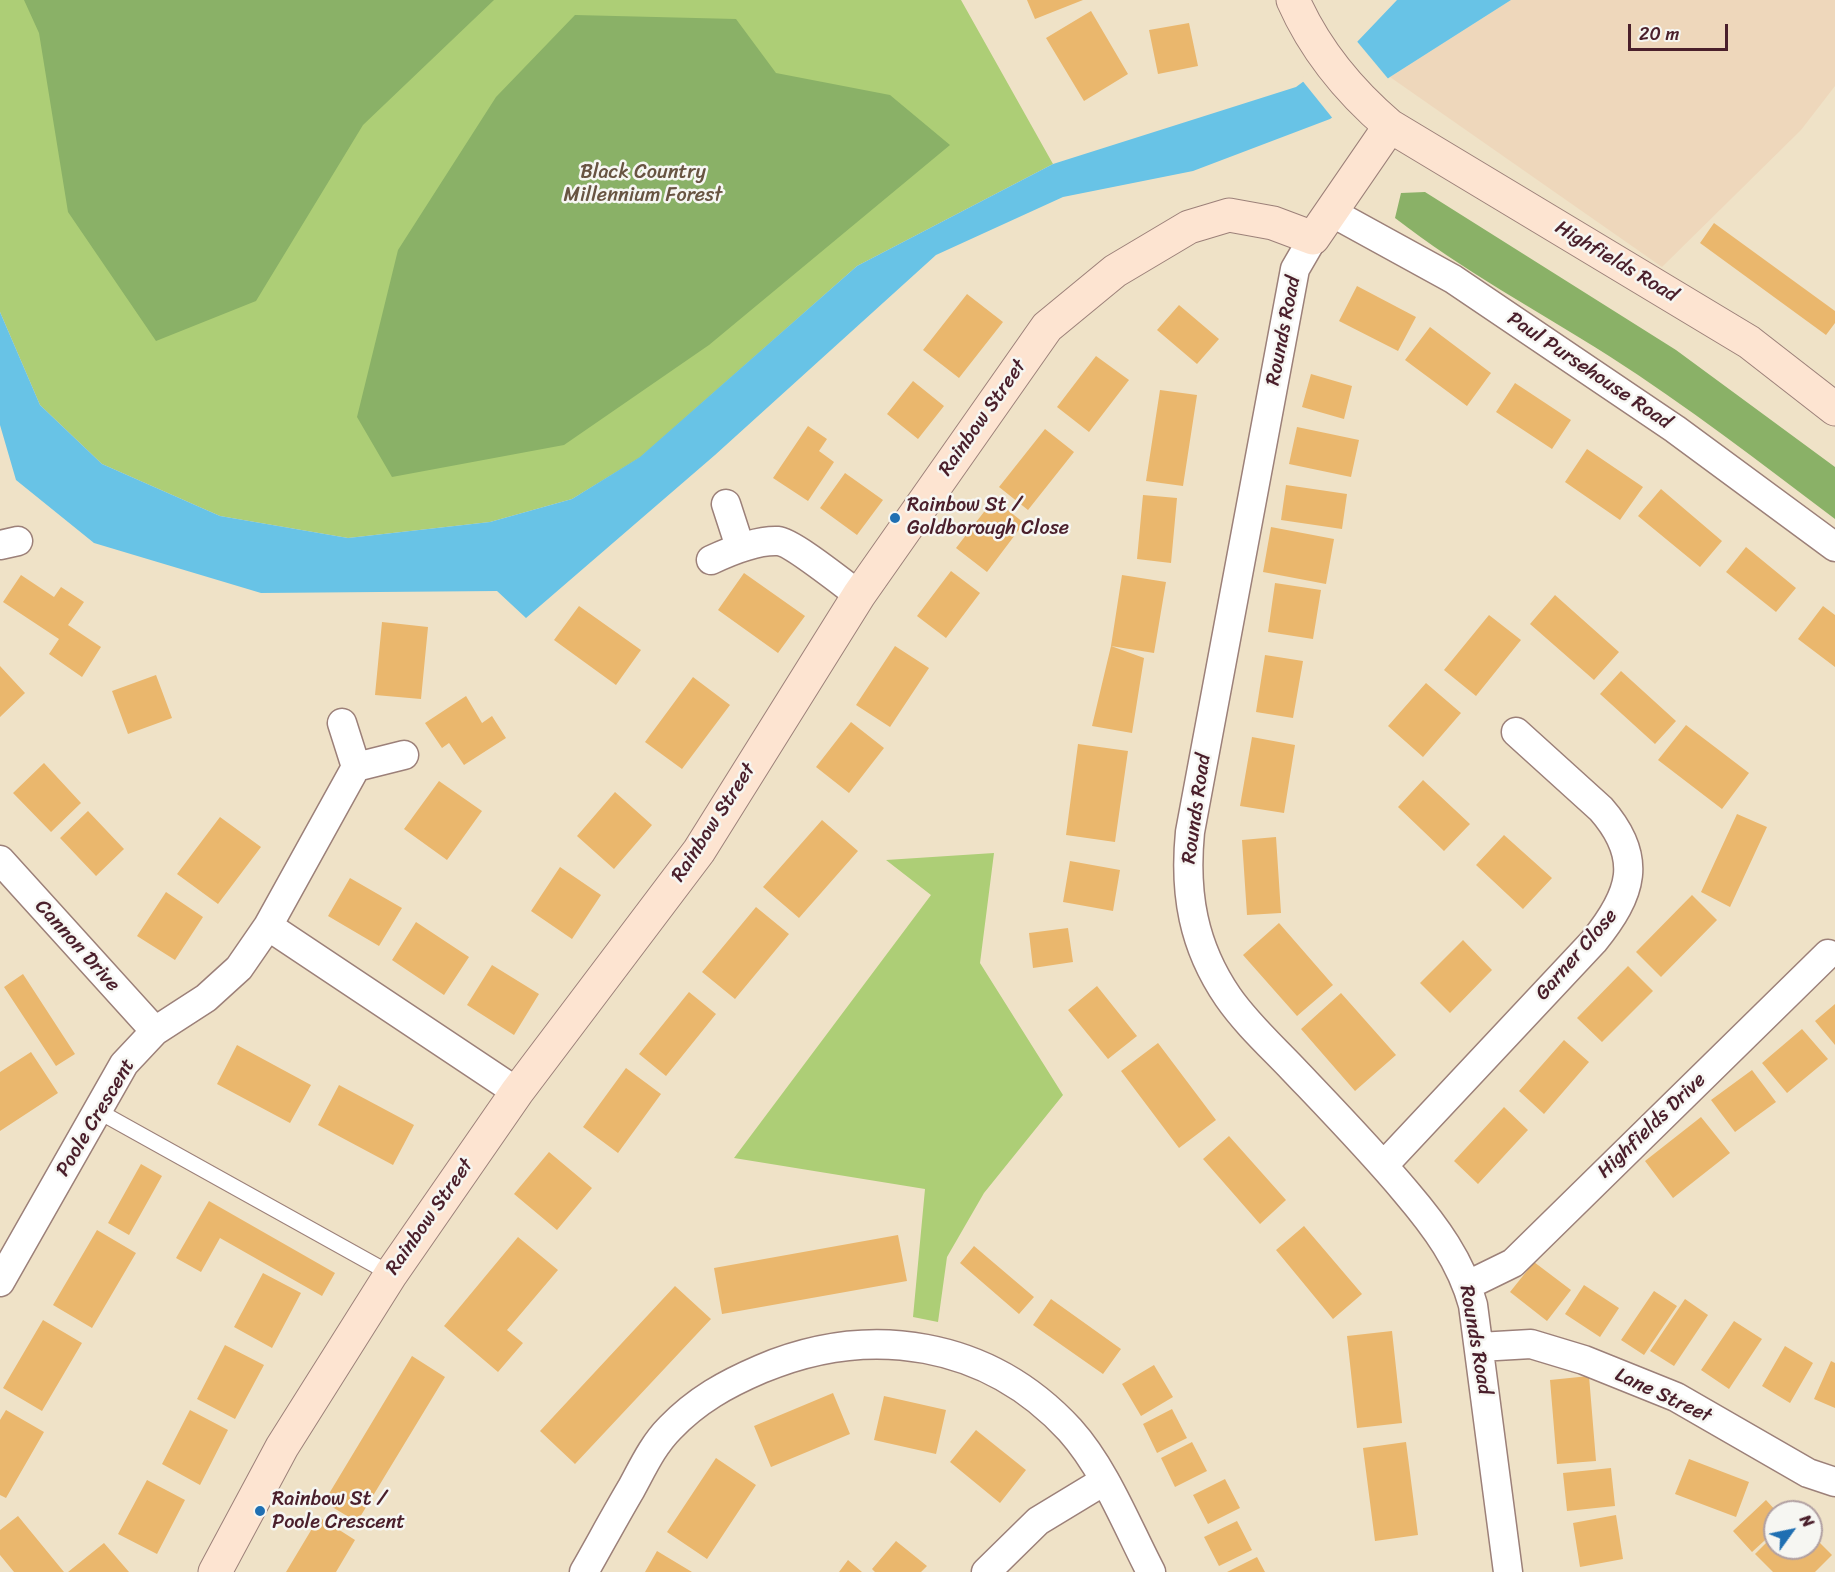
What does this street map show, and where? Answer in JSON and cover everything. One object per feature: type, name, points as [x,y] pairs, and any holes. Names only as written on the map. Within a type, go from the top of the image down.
[{"type":"street","name":"Highfields Road","points":[[1293,0],[1311,36],[1343,79],[1363,103],[1390,126],[1749,342],[1835,409]]},
{"type":"street","name":"Rounds Road","points":[[1390,126],[1322,225],[1295,269],[1190,832],[1187,886],[1198,938],[1211,969],[1228,998],[1384,1165],[1428,1218],[1450,1250],[1468,1285],[1479,1347],[1508,1572]]},
{"type":"street","name":"Rainbow Street","points":[[215,1572],[282,1447],[391,1274],[517,1092],[699,851],[859,595],[1047,327],[1115,271],[1190,227],[1229,215],[1273,223],[1322,225]]},
{"type":"street","name":"Paul Pursehouse Road","points":[[1322,225],[1453,279],[1675,429],[1835,548]]},
{"type":"street","points":[[726,504],[740,547]]},
{"type":"street","points":[[711,560],[740,547],[779,541],[822,567],[859,595]]},
{"type":"street","points":[[342,723],[356,767],[404,755]]},
{"type":"street","name":"Garner Close","points":[[1384,1165],[1594,941],[1616,913],[1628,881],[1626,850],[1612,821],[1515,732]]},
{"type":"street","name":"Poole Crescent","points":[[0,1282],[124,1064],[155,1031],[206,998],[239,968],[268,926],[356,767]]},
{"type":"street","name":"Cannon Drive","points":[[0,860],[155,1031]]},
{"type":"street","points":[[268,926],[517,1092]]},
{"type":"street","name":"Highfields Drive","points":[[1468,1285],[1513,1263],[1828,954]]},
{"type":"street","points":[[584,1572],[651,1453],[668,1429],[710,1393],[778,1362],[809,1352],[873,1343],[916,1347],[967,1360],[996,1373],[1048,1409],[1088,1453],[1151,1572]]},
{"type":"street","name":"Lane Street","points":[[1479,1347],[1531,1344],[1584,1360],[1676,1397],[1808,1473],[1835,1482]]},
{"type":"street","points":[[986,1572],[1038,1521],[1104,1481]]},
{"type":"lane","points":[[98,1111],[391,1274]]},
{"type":"shaded area","points":[[1511,0],[1835,0],[1835,86],[1801,130],[1662,267],[1390,77]]},
{"type":"green space","points":[[0,0],[961,0],[1053,164],[857,266],[641,457],[572,499],[490,522],[348,538],[220,516],[102,464],[40,405],[0,312]]},
{"type":"green space","points":[[24,0],[494,0],[363,125],[256,301],[156,341],[68,212],[39,33]]},
{"type":"green space","name":"Black Country Millennium Forest","points":[[575,15],[736,19],[776,73],[890,95],[950,145],[709,345],[564,445],[392,477],[357,417],[398,250],[496,97]]},
{"type":"green space","points":[[1425,192],[1676,350],[1835,467],[1835,519],[1667,395],[1609,356],[1473,273],[1395,218],[1401,193]]},
{"type":"green space","points":[[994,853],[980,963],[1063,1095],[984,1193],[947,1257],[938,1322],[913,1317],[925,1189],[734,1158],[931,895],[886,860]]},
{"type":"water","points":[[1397,0],[1511,0],[1390,77],[1330,119],[1193,171],[1063,197],[936,255],[715,455],[526,618],[497,591],[261,593],[94,543],[16,480],[0,425],[0,312],[40,405],[102,464],[220,516],[348,538],[490,522],[572,499],[640,457],[857,266],[1053,164],[1296,87],[1357,42]]},
{"type":"pier","points":[[1355,39],[1390,81],[1334,120],[1301,79]]},
{"type":"building","points":[[1027,0],[1083,0],[1035,19]]},
{"type":"building","points":[[1091,11],[1128,74],[1084,101],[1046,38]]},
{"type":"building","points":[[1189,23],[1198,66],[1158,74],[1149,30]]},
{"type":"building","points":[[1714,223],[1835,311],[1835,323],[1826,335],[1700,243]]},
{"type":"building","points":[[1357,286],[1416,317],[1398,351],[1339,321]]},
{"type":"building","points":[[967,294],[1003,322],[959,378],[923,350]]},
{"type":"building","points":[[1179,305],[1219,339],[1197,364],[1157,330]]},
{"type":"building","points":[[1430,327],[1491,373],[1467,406],[1405,360]]},
{"type":"building","points":[[1096,356],[1129,380],[1089,432],[1057,407]]},
{"type":"building","points":[[1311,374],[1352,386],[1344,419],[1302,407]]},
{"type":"building","points":[[913,381],[944,406],[918,439],[887,414]]},
{"type":"building","points":[[1515,383],[1571,420],[1552,449],[1496,412]]},
{"type":"building","points":[[1160,390],[1197,395],[1183,486],[1146,481]]},
{"type":"building","points":[[808,426],[827,439],[819,451],[834,462],[808,501],[773,478]]},
{"type":"building","points":[[1297,427],[1359,440],[1351,477],[1289,464]]},
{"type":"building","points":[[1045,429],[1074,452],[1028,510],[999,487]]},
{"type":"building","points":[[1587,449],[1643,487],[1620,520],[1565,482]]},
{"type":"building","points":[[845,473],[883,500],[857,535],[820,508]]},
{"type":"building","points":[[1286,485],[1347,494],[1342,529],[1281,520]]},
{"type":"building","points":[[1661,489],[1722,541],[1700,567],[1638,516]]},
{"type":"building","points":[[1143,495],[1177,498],[1171,563],[1137,559]]},
{"type":"building","points":[[994,499],[1024,523],[987,572],[956,548]]},
{"type":"building","points":[[1271,527],[1334,539],[1326,584],[1263,572]]},
{"type":"building","points":[[1746,547],[1796,588],[1776,612],[1726,572]]},
{"type":"building","points":[[951,571],[980,593],[946,638],[917,616]]},
{"type":"building","points":[[744,573],[805,616],[778,653],[718,610]]},
{"type":"building","points":[[21,575],[54,597],[61,587],[84,602],[68,625],[101,647],[82,677],[49,654],[59,639],[3,602]]},
{"type":"building","points":[[1122,575],[1166,582],[1154,653],[1111,646]]},
{"type":"building","points":[[1275,583],[1321,590],[1313,639],[1268,632]]},
{"type":"building","points":[[1555,595],[1619,652],[1594,680],[1530,624]]},
{"type":"building","points":[[579,606],[641,650],[616,685],[554,640]]},
{"type":"building","points":[[1823,606],[1835,615],[1835,667],[1798,639]]},
{"type":"building","points":[[1489,615],[1521,640],[1476,696],[1444,670]]},
{"type":"building","points":[[382,622],[428,627],[421,699],[375,695]]},
{"type":"building","points":[[895,646],[929,668],[890,727],[856,705]]},
{"type":"building","points":[[1111,646],[1144,658],[1132,733],[1092,726]]},
{"type":"building","points":[[1265,655],[1303,661],[1293,718],[1256,712]]},
{"type":"building","points":[[0,666],[25,693],[0,717]]},
{"type":"building","points":[[1621,671],[1676,721],[1655,744],[1600,694]]},
{"type":"building","points":[[156,675],[172,718],[128,734],[112,691]]},
{"type":"building","points":[[693,677],[730,705],[682,769],[645,742]]},
{"type":"building","points":[[1426,683],[1461,713],[1423,757],[1388,726]]},
{"type":"building","points":[[466,696],[482,723],[492,716],[506,738],[464,765],[449,743],[442,748],[425,723]]},
{"type":"building","points":[[851,722],[884,748],[849,793],[816,767]]},
{"type":"building","points":[[1686,725],[1749,773],[1722,809],[1658,760]]},
{"type":"building","points":[[1252,737],[1295,745],[1284,813],[1240,806]]},
{"type":"building","points":[[1078,744],[1128,751],[1115,842],[1066,835]]},
{"type":"building","points":[[44,763],[81,803],[51,832],[13,793]]},
{"type":"building","points":[[1423,780],[1470,824],[1444,851],[1398,807]]},
{"type":"building","points":[[439,781],[482,811],[447,860],[404,829]]},
{"type":"building","points":[[615,792],[652,825],[614,869],[577,836]]},
{"type":"building","points":[[88,811],[124,849],[96,876],[60,838]]},
{"type":"building","points":[[1737,814],[1767,827],[1730,907],[1701,892]]},
{"type":"building","points":[[220,817],[261,847],[218,904],[177,874]]},
{"type":"building","points":[[822,820],[858,851],[799,918],[763,887]]},
{"type":"building","points":[[1504,835],[1552,878],[1523,909],[1476,865]]},
{"type":"building","points":[[1276,837],[1281,913],[1247,915],[1242,840]]},
{"type":"building","points":[[1070,861],[1120,870],[1113,911],[1063,902]]},
{"type":"building","points":[[560,867],[601,895],[572,939],[531,911]]},
{"type":"building","points":[[350,878],[402,908],[379,946],[328,916]]},
{"type":"building","points":[[166,892],[203,917],[175,960],[137,936]]},
{"type":"building","points":[[1692,895],[1717,920],[1661,977],[1636,952]]},
{"type":"building","points":[[756,907],[789,934],[735,999],[702,972]]},
{"type":"building","points":[[416,922],[469,957],[444,995],[392,960]]},
{"type":"building","points":[[1279,923],[1333,985],[1297,1016],[1243,955]]},
{"type":"building","points":[[1068,928],[1073,962],[1033,968],[1029,933]]},
{"type":"building","points":[[1463,940],[1492,970],[1450,1013],[1420,983]]},
{"type":"building","points":[[492,965],[539,994],[514,1035],[467,1005]]},
{"type":"building","points":[[1628,966],[1653,991],[1602,1042],[1577,1018]]},
{"type":"building","points":[[23,974],[75,1054],[56,1066],[4,987]]},
{"type":"building","points":[[1097,986],[1137,1036],[1108,1059],[1068,1010]]},
{"type":"building","points":[[689,992],[716,1014],[666,1076],[639,1054]]},
{"type":"building","points":[[1341,993],[1396,1055],[1355,1091],[1301,1029]]},
{"type":"building","points":[[1835,1004],[1835,1045],[1815,1021]]},
{"type":"building","points":[[1802,1029],[1828,1059],[1787,1093],[1762,1063]]},
{"type":"building","points":[[1564,1040],[1589,1062],[1544,1114],[1519,1091]]},
{"type":"building","points":[[1158,1043],[1216,1120],[1179,1148],[1121,1071]]},
{"type":"building","points":[[237,1045],[311,1085],[290,1123],[217,1084]]},
{"type":"building","points":[[31,1052],[58,1093],[0,1131],[0,1072]]},
{"type":"building","points":[[626,1068],[661,1094],[618,1153],[583,1127]]},
{"type":"building","points":[[1752,1070],[1776,1102],[1735,1132],[1711,1100]]},
{"type":"building","points":[[339,1085],[414,1125],[393,1165],[318,1125]]},
{"type":"building","points":[[1504,1107],[1528,1130],[1478,1184],[1454,1161]]},
{"type":"building","points":[[1701,1117],[1730,1153],[1673,1198],[1645,1161]]},
{"type":"building","points":[[1229,1136],[1286,1200],[1260,1224],[1203,1159]]},
{"type":"building","points":[[549,1152],[592,1188],[557,1230],[514,1194]]},
{"type":"building","points":[[141,1164],[162,1176],[129,1235],[108,1223]]},
{"type":"building","points":[[209,1201],[335,1273],[322,1296],[220,1238],[201,1272],[176,1258]]},
{"type":"building","points":[[1304,1226],[1362,1294],[1333,1319],[1276,1250]]},
{"type":"building","points":[[97,1230],[136,1253],[92,1328],[53,1305]]},
{"type":"building","points":[[898,1235],[907,1281],[722,1314],[714,1268]]},
{"type":"building","points":[[518,1237],[558,1270],[507,1330],[523,1343],[498,1372],[444,1326]]},
{"type":"building","points":[[974,1246],[1034,1297],[1019,1314],[960,1263]]},
{"type":"building","points":[[1534,1262],[1571,1290],[1547,1321],[1510,1292]]},
{"type":"building","points":[[263,1273],[301,1293],[272,1348],[234,1327]]},
{"type":"building","points":[[1584,1285],[1619,1308],[1600,1337],[1565,1314]]},
{"type":"building","points":[[675,1286],[711,1319],[575,1464],[540,1431]]},
{"type":"building","points":[[1654,1291],[1677,1306],[1644,1355],[1621,1340]]},
{"type":"building","points":[[1051,1299],[1121,1349],[1103,1374],[1033,1325]]},
{"type":"building","points":[[1685,1299],[1708,1315],[1674,1366],[1650,1351]]},
{"type":"building","points":[[43,1320],[82,1343],[42,1411],[3,1388]]},
{"type":"building","points":[[1734,1321],[1762,1339],[1729,1389],[1701,1370]]},
{"type":"building","points":[[1392,1331],[1402,1423],[1357,1428],[1347,1336]]},
{"type":"building","points":[[225,1345],[264,1365],[235,1419],[197,1399]]},
{"type":"building","points":[[1785,1346],[1813,1363],[1790,1403],[1762,1386]]},
{"type":"building","points":[[412,1356],[445,1377],[357,1522],[324,1502]]},
{"type":"building","points":[[1831,1361],[1835,1363],[1835,1408],[1814,1399]]},
{"type":"building","points":[[1154,1365],[1173,1397],[1141,1416],[1122,1384]]},
{"type":"building","points":[[1589,1376],[1596,1461],[1557,1464],[1550,1380]]},
{"type":"building","points":[[833,1393],[850,1434],[771,1467],[754,1426]]},
{"type":"building","points":[[884,1396],[946,1410],[936,1454],[874,1440]]},
{"type":"building","points":[[1172,1409],[1187,1438],[1157,1453],[1143,1424]]},
{"type":"building","points":[[6,1410],[44,1432],[6,1498],[0,1495],[0,1420]]},
{"type":"building","points":[[190,1410],[228,1430],[200,1485],[162,1464]]},
{"type":"building","points":[[976,1430],[1026,1470],[1000,1503],[950,1462]]},
{"type":"building","points":[[1192,1442],[1207,1471],[1175,1487],[1161,1458]]},
{"type":"building","points":[[1406,1442],[1418,1535],[1375,1541],[1363,1448]]},
{"type":"building","points":[[716,1458],[756,1485],[707,1559],[667,1532]]},
{"type":"building","points":[[1689,1459],[1749,1482],[1736,1517],[1675,1494]]},
{"type":"building","points":[[1611,1468],[1615,1506],[1567,1511],[1563,1473]]},
{"type":"building","points":[[1225,1479],[1240,1508],[1208,1524],[1193,1495]]},
{"type":"building","points":[[147,1480],[185,1500],[157,1554],[118,1534]]},
{"type":"building","points":[[1763,1503],[1763,1542],[1752,1552],[1733,1531]]},
{"type":"building","points":[[1616,1515],[1623,1559],[1580,1567],[1573,1523]]},
{"type":"building","points":[[18,1516],[64,1572],[14,1572],[0,1555],[0,1530]]},
{"type":"building","points":[[319,1517],[355,1540],[336,1572],[286,1572]]},
{"type":"building","points":[[1237,1521],[1252,1550],[1219,1566],[1204,1537]]},
{"type":"building","points":[[896,1541],[927,1566],[921,1572],[875,1572],[872,1569]]},
{"type":"building","points":[[104,1543],[129,1572],[68,1572]]},
{"type":"building","points":[[1763,1546],[1763,1560],[1823,1560],[1823,1546],[1832,1555],[1815,1572],[1773,1572],[1755,1554]]},
{"type":"building","points":[[657,1551],[692,1572],[645,1572]]},
{"type":"building","points":[[1257,1557],[1265,1572],[1227,1572]]},
{"type":"building","points":[[848,1560],[862,1572],[839,1572]]},
{"type":"place","name":"Rainbow St / Goldborough Close","points":[[895,518]]},
{"type":"place","name":"Rainbow St / Poole Crescent","points":[[260,1511]]}]
